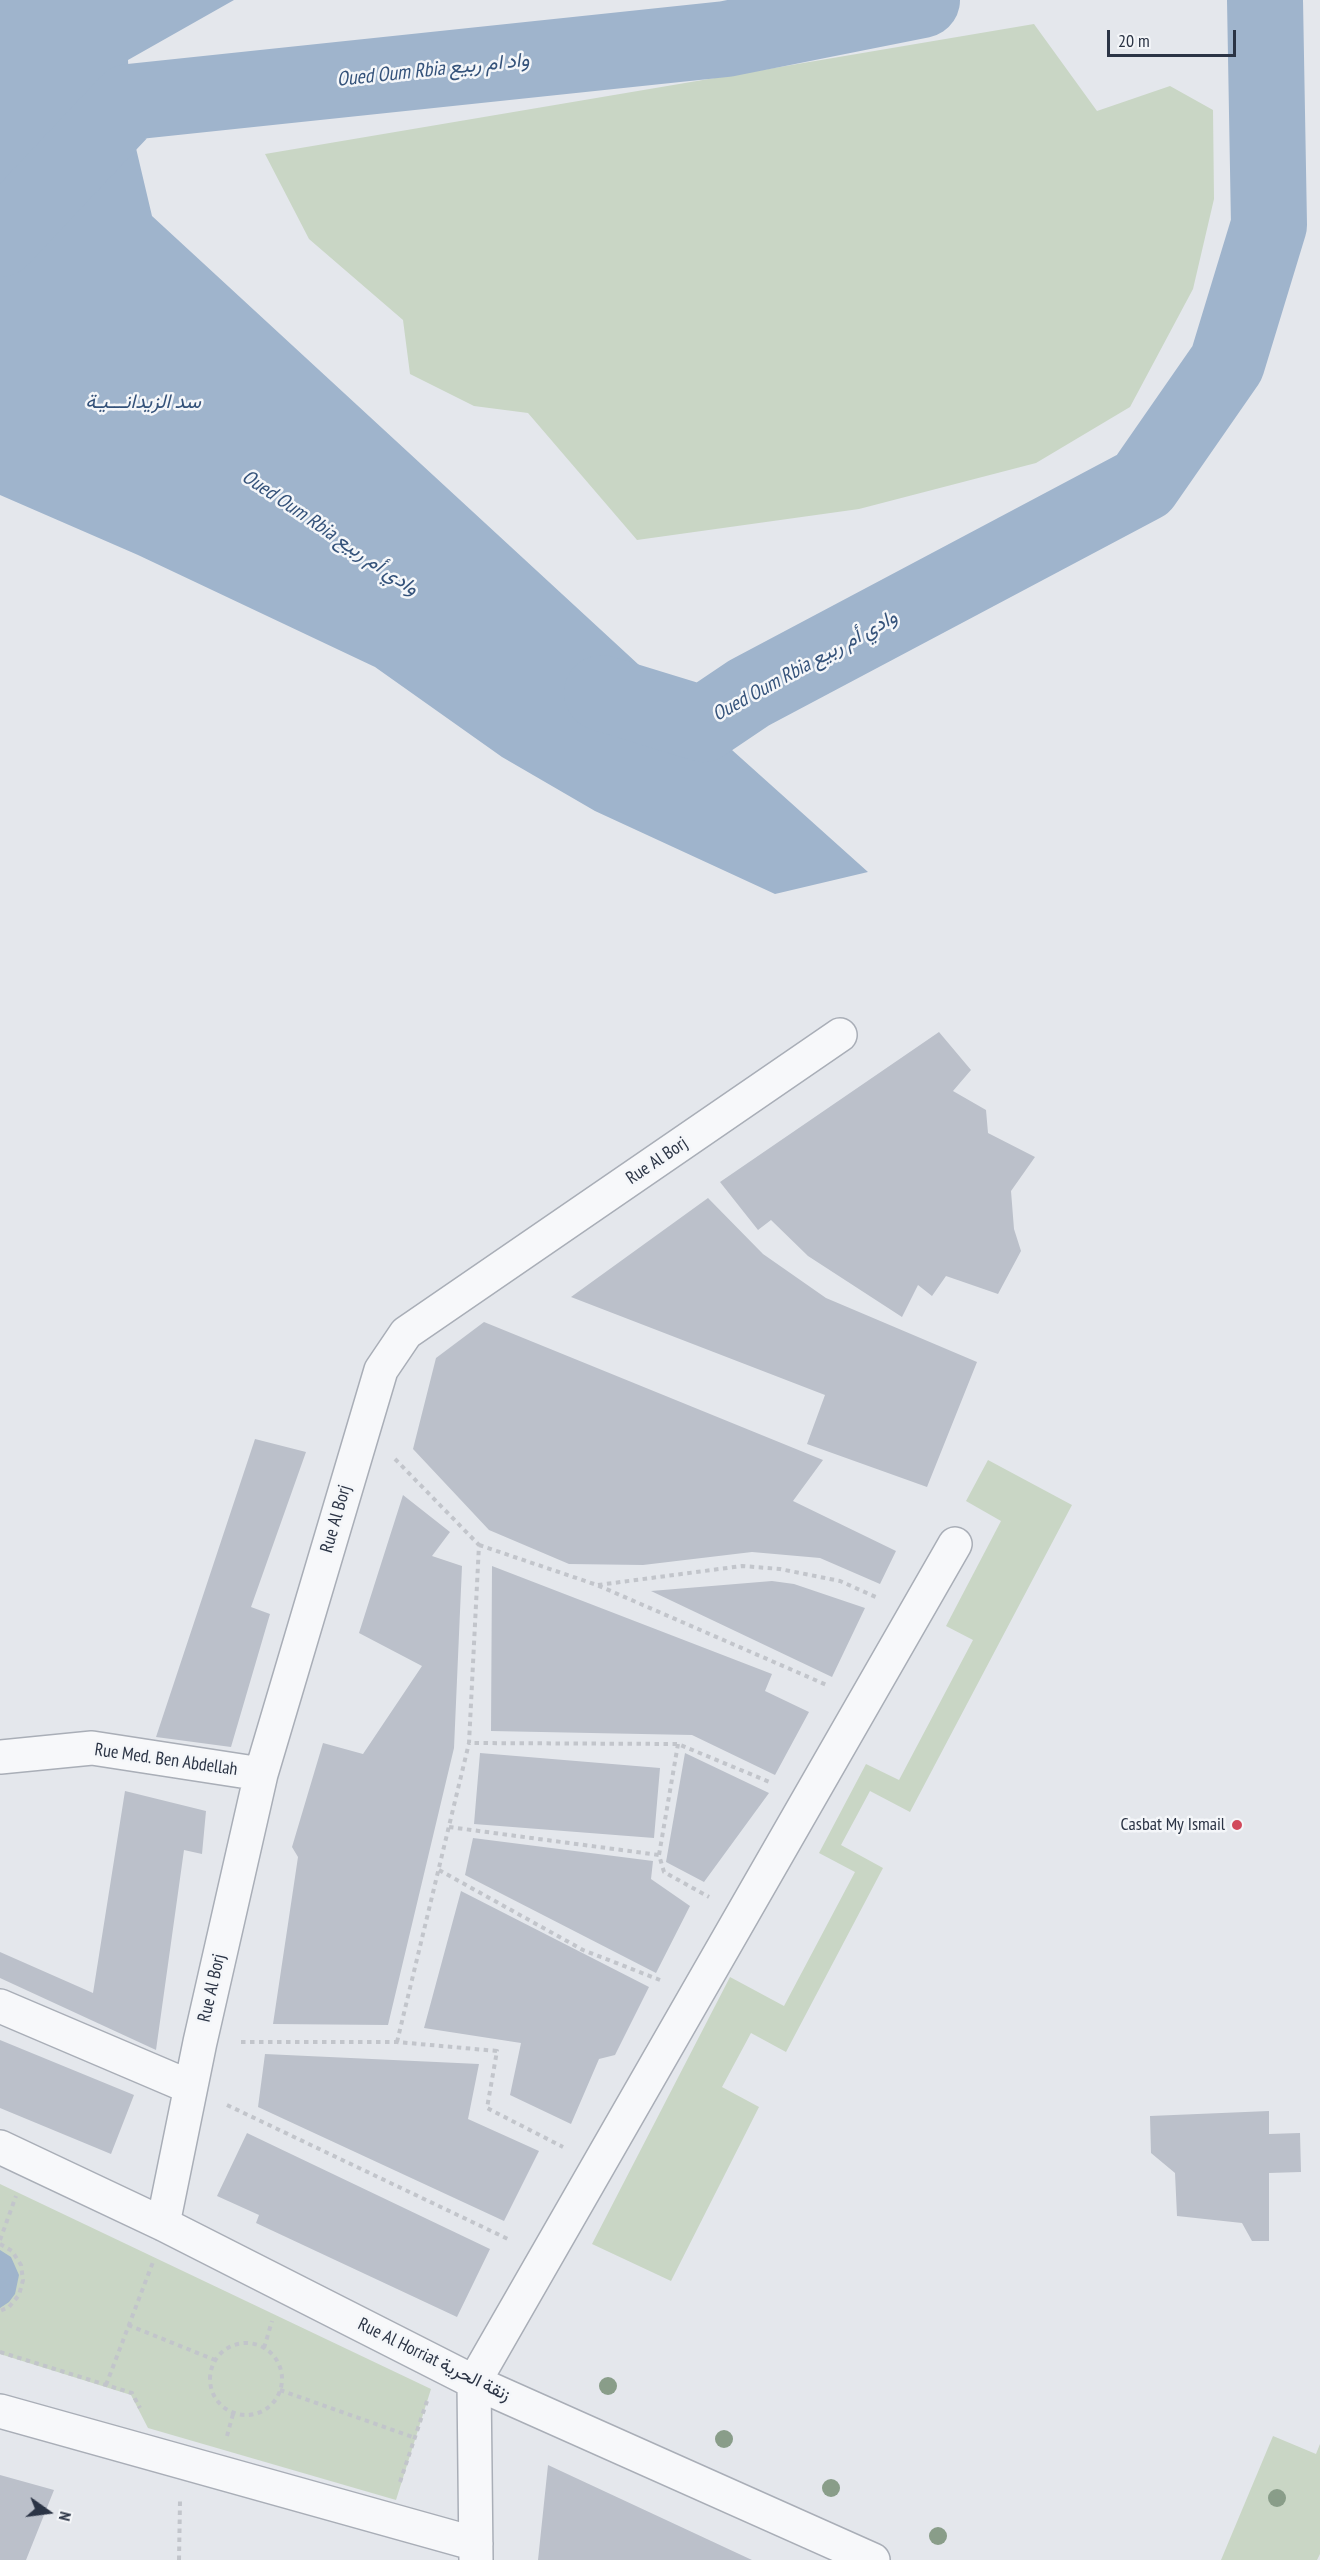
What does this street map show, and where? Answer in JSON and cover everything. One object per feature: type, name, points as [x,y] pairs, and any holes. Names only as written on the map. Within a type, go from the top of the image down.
[{"type":"street","name":"Rue Al Borj","points":[[162,2224],[190,2087],[261,1774],[381,1370],[406,1333],[840,1035]]},
{"type":"street","points":[[0,2412],[180,2462],[476,2552],[474,2382],[955,1544]]},
{"type":"street","name":"Rue Med. Ben Abdellah","points":[[0,1757],[92,1748],[261,1774]]},
{"type":"street","points":[[0,2006],[190,2087]]},
{"type":"street","name":"Rue Al Horriat زنقة الحرية","points":[[0,2147],[162,2224],[474,2382],[873,2560]]},
{"type":"path","points":[[364,1426],[478,1545],[597,1585],[865,1701]]},
{"type":"path","points":[[397,2042],[469,1743],[478,1545]]},
{"type":"path","points":[[597,1585],[742,1566],[780,1569],[840,1581],[915,1614]]},
{"type":"path","points":[[469,1743],[678,1744],[809,1798]]},
{"type":"path","points":[[678,1744],[659,1855],[664,1872],[742,1915]]},
{"type":"path","points":[[449,1827],[659,1855]]},
{"type":"path","points":[[439,1870],[583,1950],[697,1994]]},
{"type":"path","points":[[200,2042],[397,2042],[497,2050],[487,2108],[599,2164]]},
{"type":"path","points":[[190,2087],[546,2257]]},
{"type":"path","points":[[0,2311],[9,2307],[19,2295],[23,2280],[21,2265],[12,2251],[0,2242],[16,2196]]},
{"type":"path","points":[[106,2385],[153,2261]]},
{"type":"path","points":[[264,2348],[273,2318]]},
{"type":"path","points":[[128,2325],[214,2360]]},
{"type":"path","points":[[237,2343],[251,2343],[264,2348],[280,2366],[280,2390],[274,2403],[262,2412],[247,2416],[233,2414],[219,2406],[211,2392],[209,2375],[214,2360],[224,2349],[237,2343]]},
{"type":"path","points":[[0,2352],[132,2393]]},
{"type":"path","points":[[280,2390],[415,2438]]},
{"type":"path","points":[[399,2487],[430,2392]]},
{"type":"path","points":[[224,2448],[233,2414]]},
{"type":"path","points":[[179,2560],[180,2462]]},
{"type":"green space","points":[[1034,24],[1097,111],[1170,86],[1213,110],[1214,199],[1193,289],[1130,407],[1036,463],[859,509],[637,540],[528,413],[474,406],[410,374],[403,320],[309,239],[265,154]]},
{"type":"green space","points":[[988,1460],[1072,1505],[910,1812],[870,1791],[841,1845],[883,1868],[786,2052],[751,2033],[722,2087],[759,2107],[671,2281],[592,2244],[730,1977],[784,2006],[855,1872],[819,1853],[866,1764],[899,1780],[973,1640],[946,1626],[1001,1521],[966,1501]]},
{"type":"green space","points":[[0,2184],[431,2389],[396,2500],[148,2428],[131,2395],[0,2354]]},
{"type":"green space","points":[[1273,2436],[1316,2454],[1320,2444],[1320,2554],[1317,2560],[1221,2560]]},
{"type":"water","name":"سد الزيدانـــيـة","points":[[0,0],[234,0],[128,60],[131,127],[152,216],[703,724],[868,872],[775,894],[595,811],[502,757],[375,667],[138,555],[0,495]]},
{"type":"water","points":[[0,2250],[11,2257],[19,2275],[15,2294],[0,2308]]},
{"type":"building","points":[[939,1032],[971,1070],[953,1091],[986,1110],[988,1133],[1035,1157],[1011,1191],[1014,1229],[1021,1251],[998,1294],[946,1276],[932,1296],[918,1285],[902,1317],[808,1256],[771,1220],[758,1230],[720,1182]]},
{"type":"building","points":[[708,1198],[763,1254],[826,1298],[977,1362],[927,1487],[807,1444],[825,1395],[571,1297]]},
{"type":"building","points":[[484,1322],[823,1460],[793,1501],[896,1551],[880,1584],[820,1558],[752,1552],[643,1565],[569,1564],[489,1530],[413,1449],[436,1358]]},
{"type":"building","points":[[255,1439],[306,1452],[251,1607],[270,1614],[231,1747],[156,1737]]},
{"type":"building","points":[[403,1495],[450,1532],[432,1556],[462,1566],[454,1748],[388,2025],[273,2024],[298,1857],[292,1847],[323,1743],[363,1754],[422,1666],[359,1633]]},
{"type":"building","points":[[492,1566],[772,1674],[765,1691],[809,1712],[775,1775],[692,1735],[491,1731]]},
{"type":"building","points":[[772,1581],[794,1584],[865,1608],[832,1677],[651,1591]]},
{"type":"building","points":[[480,1753],[660,1768],[654,1838],[474,1824]]},
{"type":"building","points":[[685,1753],[769,1793],[704,1882],[666,1862]]},
{"type":"building","points":[[125,1791],[206,1811],[202,1854],[184,1850],[156,2050],[0,1978],[0,1952],[93,1993]]},
{"type":"building","points":[[473,1838],[653,1861],[651,1879],[690,1906],[656,1973],[465,1875]]},
{"type":"building","points":[[461,1891],[649,1987],[615,2055],[599,2059],[571,2124],[510,2095],[521,2043],[424,2028]]},
{"type":"building","points":[[0,2040],[134,2095],[111,2154],[0,2108]]},
{"type":"building","points":[[265,2054],[479,2064],[468,2119],[539,2151],[504,2221],[258,2107]]},
{"type":"building","points":[[1269,2111],[1269,2134],[1300,2133],[1301,2172],[1269,2173],[1269,2241],[1252,2241],[1242,2223],[1177,2216],[1175,2173],[1151,2153],[1150,2116]]},
{"type":"building","points":[[247,2133],[490,2249],[457,2317],[256,2223],[259,2215],[217,2196]]},
{"type":"building","points":[[548,2465],[752,2560],[538,2560]]},
{"type":"building","points":[[0,2475],[54,2490],[26,2560],[0,2560]]},
{"type":"waterway","name":"Oued Oum Rbia واد ام ربيع","points":[[0,239],[129,102],[726,39],[922,0]]},
{"type":"waterway","name":"Oued Oum Rbia وادي أم ربيع","points":[[602,693],[703,724],[749,693],[1143,484],[1227,363],[1269,225],[1265,0]]},
{"type":"place","name":"Casbat My Ismail","points":[[1237,1825]]}]
